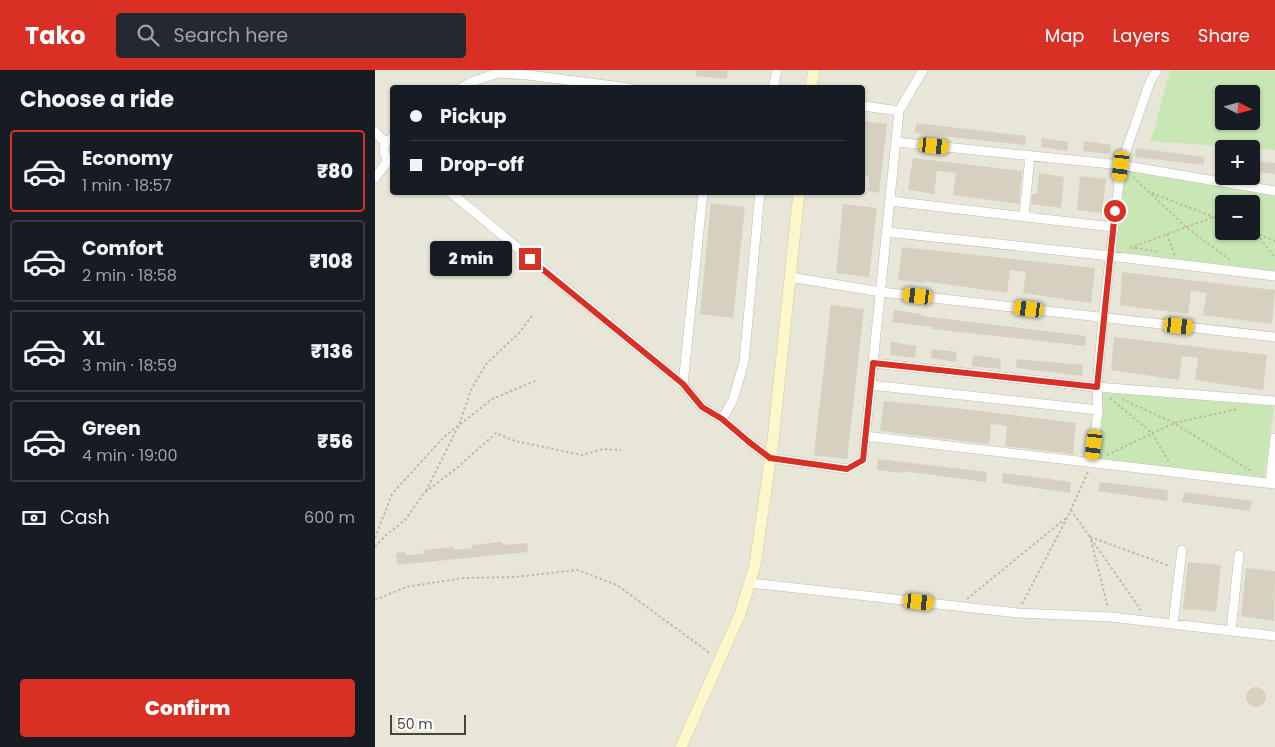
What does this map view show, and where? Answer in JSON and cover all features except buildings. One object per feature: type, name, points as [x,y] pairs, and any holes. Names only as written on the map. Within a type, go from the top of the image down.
[{"type":"street","points":[[774,85],[777,70]]},
{"type":"street","points":[[811,85],[813,70]]},
{"type":"street","points":[[454,195],[683,384],[702,407],[722,419],[770,458],[847,469],[863,460],[899,111],[923,70]]},
{"type":"street","points":[[1092,462],[1098,410],[1097,387],[1103,318],[1121,166],[1150,82],[1157,70]]},
{"type":"street","points":[[466,85],[499,73],[606,85]]},
{"type":"street","points":[[865,106],[899,111]]},
{"type":"street","points":[[375,132],[389,140],[384,146],[383,152],[390,162],[375,178]]},
{"type":"street","points":[[896,142],[1121,166],[1275,191]]},
{"type":"street","points":[[1024,216],[1030,156]]},
{"type":"street","points":[[683,384],[703,195]]},
{"type":"street","points":[[722,419],[733,400],[744,362],[760,195]]},
{"type":"street","points":[[681,747],[741,614],[758,547],[770,458],[799,195]]},
{"type":"street","points":[[890,201],[1113,227]]},
{"type":"street","points":[[887,232],[1275,276]]},
{"type":"street","points":[[790,277],[881,292],[1275,337]]},
{"type":"street","points":[[873,363],[1097,387],[1275,401]]},
{"type":"street","points":[[871,385],[1098,410]]},
{"type":"street","points":[[865,436],[1272,484],[1275,438]]},
{"type":"street","points":[[1173,624],[1182,550]]},
{"type":"street","points":[[1231,631],[1239,555]]},
{"type":"street","points":[[750,583],[1018,613],[1111,617],[1275,636]]},
{"type":"path","points":[[1121,166],[1187,227],[1245,272]]},
{"type":"path","points":[[1150,193],[1213,217]]},
{"type":"path","points":[[1110,256],[1213,217]]},
{"type":"path","points":[[1167,234],[1177,264]]},
{"type":"path","points":[[1260,235],[1275,241]]},
{"type":"path","points":[[1260,238],[1275,258]]},
{"type":"path","points":[[375,547],[406,519],[425,493],[459,425],[471,390],[486,364],[519,332],[532,316]]},
{"type":"path","points":[[375,538],[392,494],[443,438],[492,399],[535,381]]},
{"type":"path","points":[[1097,387],[1152,433],[1175,472]]},
{"type":"path","points":[[1123,399],[1174,423],[1272,484]]},
{"type":"path","points":[[1018,613],[1071,510],[1092,462],[1174,423],[1238,409]]},
{"type":"path","points":[[425,493],[496,433],[515,441],[582,455],[603,449],[621,450]]},
{"type":"path","points":[[1071,510],[1148,621]]},
{"type":"path","points":[[957,606],[1068,516]]},
{"type":"path","points":[[1090,537],[1180,570]]},
{"type":"path","points":[[1090,537],[1111,617]]},
{"type":"path","points":[[375,600],[406,587],[463,578],[515,577],[577,570],[617,585],[720,660]]},
{"type":"shaded area","points":[[375,70],[1275,70],[1275,747],[375,747]]},
{"type":"green space","points":[[1170,70],[1275,70],[1275,150],[1260,149],[1260,140],[1215,140],[1215,146],[1149,141],[1153,134]]},
{"type":"green space","points":[[1121,165],[1215,181],[1215,185],[1239,185],[1275,191],[1275,276],[1110,256]]},
{"type":"green space","points":[[1097,387],[1275,401],[1264,479],[1092,463]]},
{"type":"route","points":[[530,259],[683,384],[702,407],[722,419],[770,458],[847,469],[863,460],[873,363],[1097,387],[1115,211]]}]
